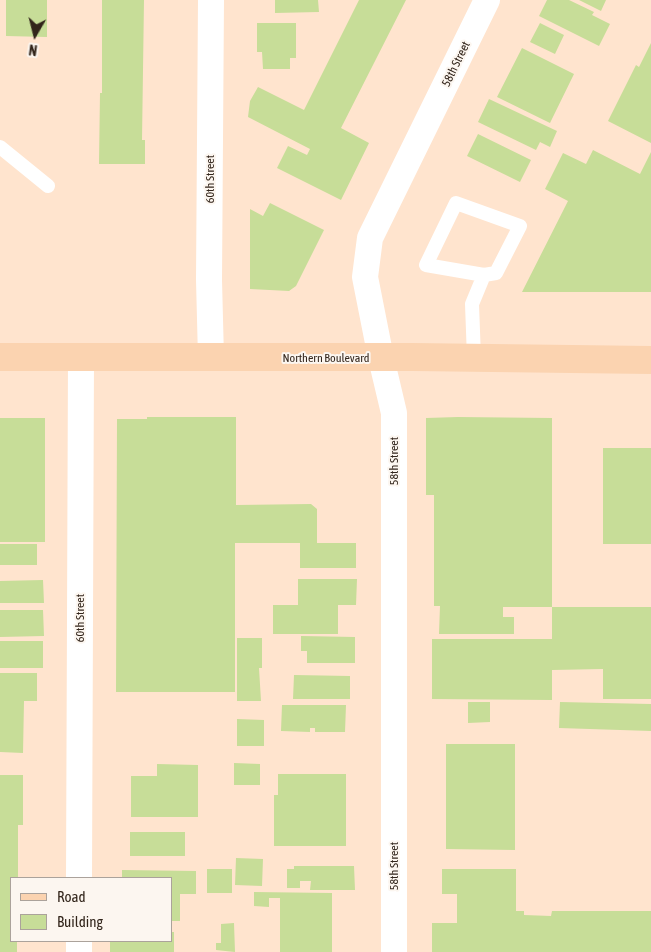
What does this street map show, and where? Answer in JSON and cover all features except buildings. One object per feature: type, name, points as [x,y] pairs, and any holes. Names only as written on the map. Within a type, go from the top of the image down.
[{"type":"main road","name":"Northern Boulevard","points":[[0,357],[651,360]]},
{"type":"street","name":"60th Street","points":[[211,0],[209,280],[211,358]]},
{"type":"street","name":"58th Street","points":[[394,952],[394,412],[381,358],[366,277],[370,238],[487,0]]},
{"type":"street","name":"60th Street","points":[[79,877],[80,358]]},
{"type":"lane","points":[[0,147],[48,186]]},
{"type":"lane","points":[[456,203],[520,226],[496,273],[484,274],[426,266],[456,203]]},
{"type":"lane","points":[[474,358],[472,304],[484,274]]}]
